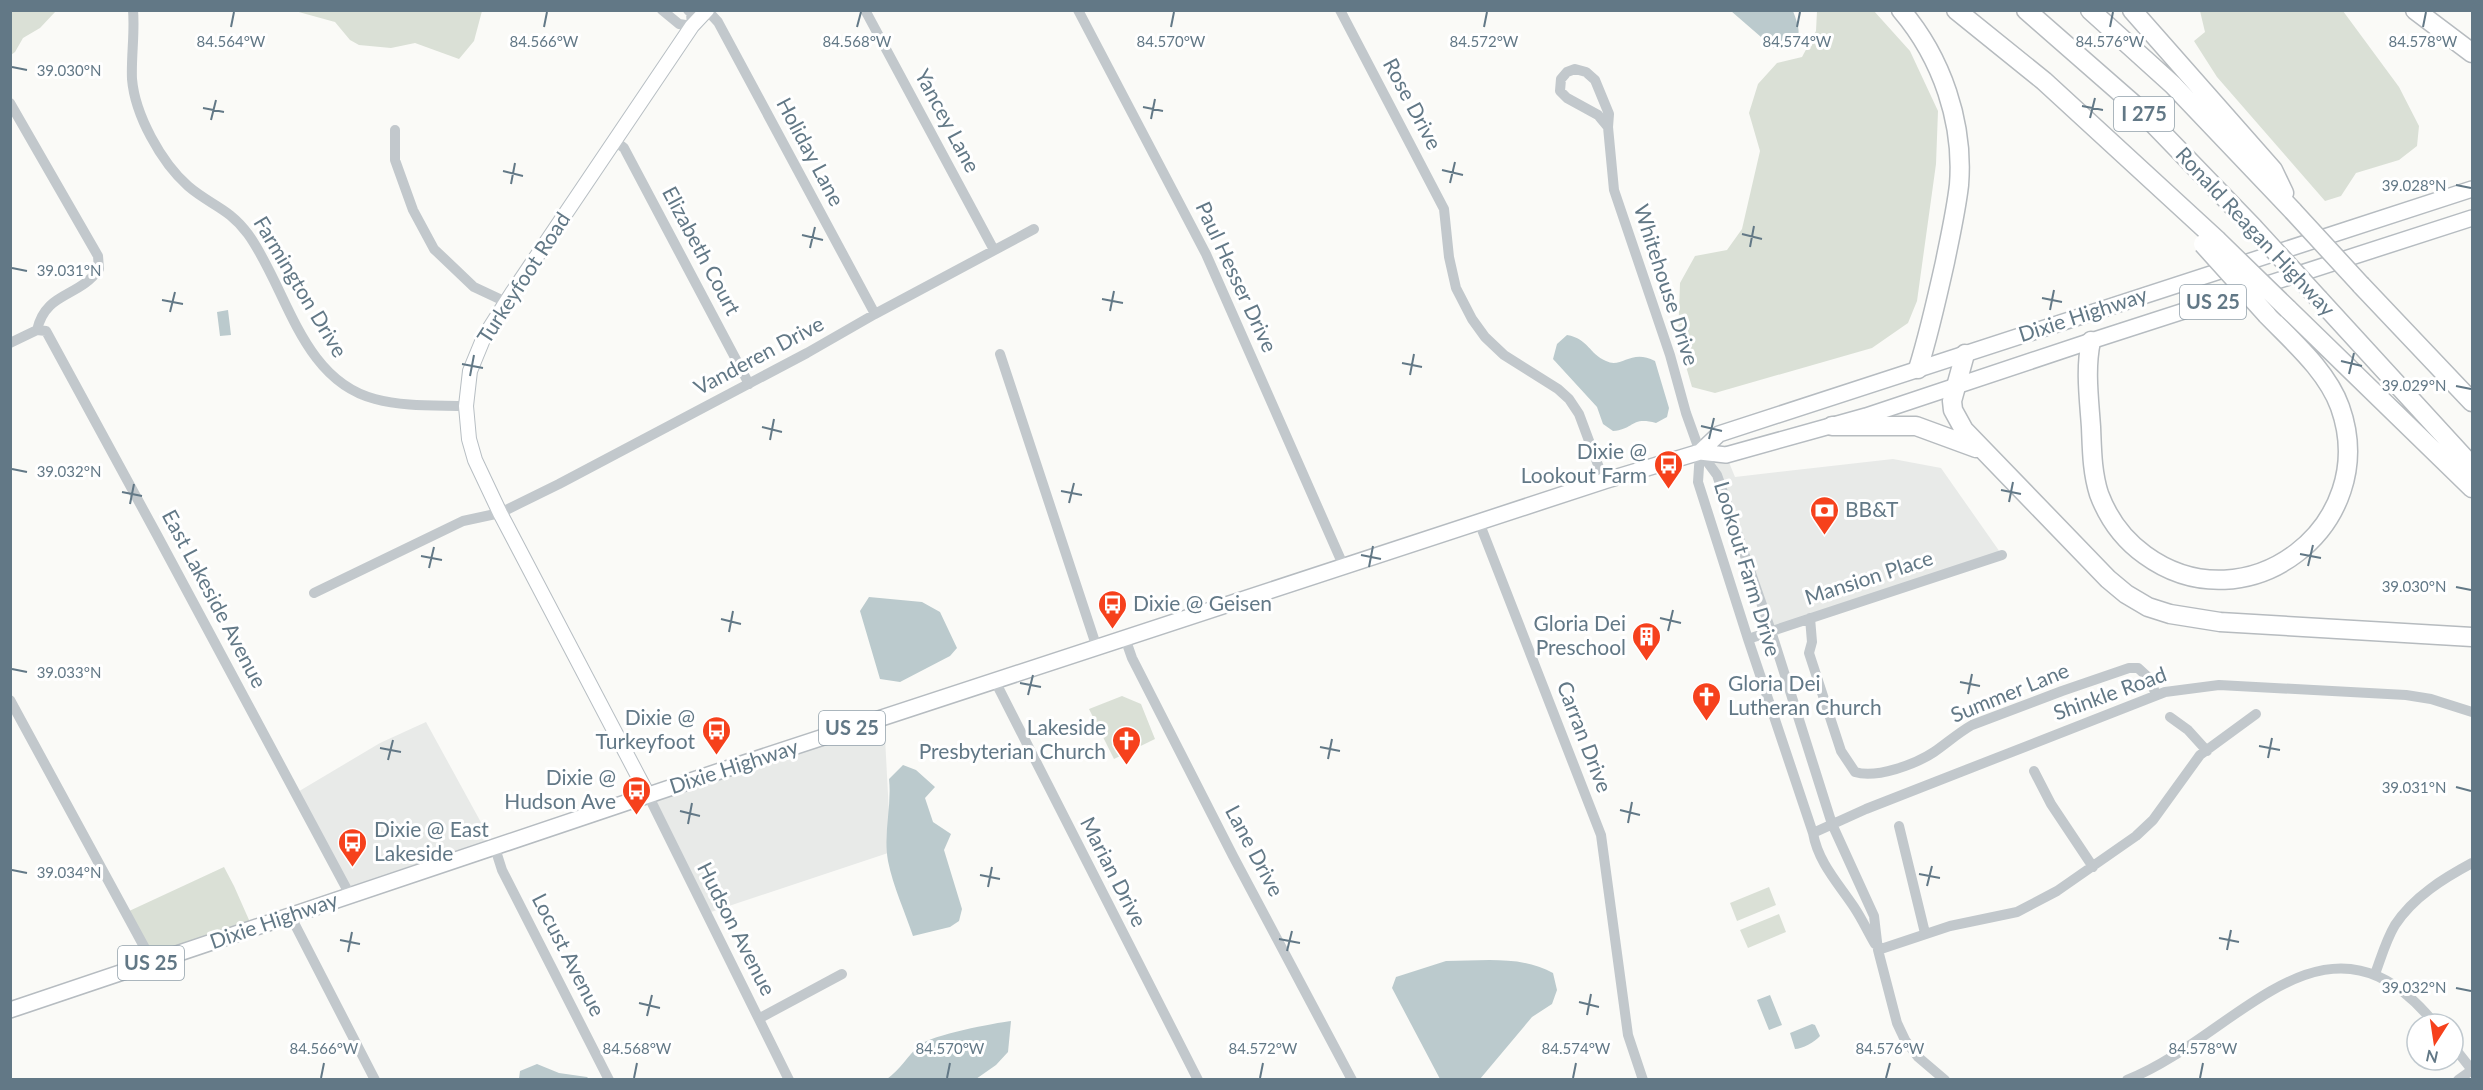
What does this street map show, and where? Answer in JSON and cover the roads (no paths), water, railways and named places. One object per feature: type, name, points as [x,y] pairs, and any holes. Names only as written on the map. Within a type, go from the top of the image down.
[{"type":"highway","points":[[1901,10],[1921,36],[1950,97],[1960,160],[1955,211],[1934,311],[1918,369]]},
{"type":"highway","points":[[1956,10],[2044,81],[2108,138],[2210,242],[2288,309],[2472,488]]},
{"type":"highway","name":"Ronald Reagan Highway","points":[[2026,10],[2138,108],[2253,227],[2472,466]]},
{"type":"highway","name":"Ronald Reagan Highway","points":[[2090,10],[2173,85],[2472,402]]},
{"type":"highway","points":[[2132,10],[2272,170],[2293,211]]},
{"type":"highway","points":[[2415,10],[2472,53]]},
{"type":"highway","points":[[2091,341],[2087,361],[2093,470],[2100,495],[2111,518],[2136,549],[2155,563],[2204,579],[2242,578],[2264,573],[2300,552],[2328,520],[2344,484],[2348,456],[2346,430],[2340,406],[2314,365],[2267,315],[2210,242]]},
{"type":"highway","points":[[1965,354],[1954,387],[1953,410],[1964,430],[1980,450],[2108,579],[2148,607],[2190,620],[2472,637]]},
{"type":"highway","points":[[1832,426],[1916,426],[1980,450]]},
{"type":"main road","name":"Turkeyfoot Road","points":[[648,795],[500,513],[475,460],[469,439],[466,387],[476,354],[506,302],[692,26],[707,10]]},
{"type":"main road","name":"Dixie Highway","points":[[1700,452],[1719,434],[2472,189]]},
{"type":"main road","name":"Dixie Highway","points":[[10,1010],[648,795],[1604,481],[1700,452],[1726,455],[1832,426],[2472,218]]},
{"type":"street","name":"Farmington Drive","points":[[133,10],[132,78],[139,110],[157,146],[171,170],[190,188],[237,220],[255,244],[315,356],[330,374],[347,387],[374,399],[403,404],[466,406]]},
{"type":"street","points":[[662,10],[679,24],[692,26],[691,13],[688,10]]},
{"type":"street","name":"Holiday Lane","points":[[707,10],[718,22],[875,314]]},
{"type":"street","name":"Yancey Lane","points":[[865,10],[994,250]]},
{"type":"street","name":"Paul Hesser Drive","points":[[1078,10],[1206,254],[1344,567]]},
{"type":"street","name":"Rose Drive","points":[[1340,10],[1444,208],[1449,256],[1456,288],[1472,319],[1485,337],[1504,355],[1558,389],[1569,399],[1582,422],[1604,481]]},
{"type":"street","name":"Whitehouse Drive","points":[[1608,127],[1598,115],[1567,98],[1560,91],[1561,79],[1567,72],[1575,69],[1586,72],[1594,80],[1609,114],[1608,127],[1614,190],[1700,452]]},
{"type":"street","points":[[10,103],[98,256],[99,269],[91,280],[47,306],[37,330],[10,343]]},
{"type":"street","points":[[395,130],[395,160],[413,210],[434,249],[474,287],[506,302]]},
{"type":"street","name":"Elizabeth Court","points":[[614,140],[624,147],[749,384]]},
{"type":"street","name":"Vanderen Drive","points":[[314,593],[463,521],[500,513],[749,384],[1034,229]]},
{"type":"street","name":"East Lakeside Avenue","points":[[37,330],[46,331],[350,895]]},
{"type":"street","points":[[1000,354],[1096,648]]},
{"type":"street","name":"Lookout Farm Drive","points":[[1700,452],[1717,475],[1832,824],[1874,916],[1878,950],[1898,1023],[1905,1040],[1927,1067],[1945,1080]]},
{"type":"street","name":"Lookout Farm Drive","points":[[1700,452],[1698,482],[1816,847],[1825,866],[1859,915],[1878,950]]},
{"type":"street","name":"Carran Drive","points":[[1479,522],[1601,835],[1628,1035],[1643,1080]]},
{"type":"street","name":"Mansion Place","points":[[1748,639],[2002,555]]},
{"type":"street","name":"Summer Lane","points":[[1810,618],[1812,642],[1809,653],[1841,751],[1855,772],[1864,775],[1875,775],[1916,761],[1933,753],[1958,732],[1972,725],[2129,668],[2138,668],[2150,679],[2156,695]]},
{"type":"street","name":"Lane Drive","points":[[1125,638],[1132,658],[1198,787],[1352,1080]]},
{"type":"street","name":"Marian Drive","points":[[995,681],[1198,1080]]},
{"type":"street","name":"Shinkle Road","points":[[1813,833],[2156,695],[2188,688],[2219,685],[2406,695],[2431,699],[2472,712]]},
{"type":"street","points":[[10,700],[153,963]]},
{"type":"street","points":[[1878,950],[1925,933],[2017,912],[2057,891],[2136,836],[2152,820],[2190,767],[2206,751],[2256,714]]},
{"type":"street","points":[[2170,717],[2188,730],[2206,751]]},
{"type":"street","points":[[2034,771],[2051,804],[2093,867]]},
{"type":"street","name":"Hudson Avenue","points":[[648,795],[789,1080]]},
{"type":"street","points":[[1899,826],[1925,933]]},
{"type":"street","name":"Locust Avenue","points":[[495,848],[502,870],[609,1080]]},
{"type":"street","points":[[2375,974],[2389,937],[2409,908],[2428,891],[2472,863]]},
{"type":"street","points":[[291,916],[375,1080]]},
{"type":"street","points":[[2127,1080],[2172,1057],[2286,982],[2307,973],[2336,968],[2354,968],[2375,974],[2405,991],[2424,1012]]},
{"type":"street","points":[[760,1018],[842,974]]},
{"type":"street","points":[[2458,1080],[2472,1070]]},
{"type":"place","name":"Dixie @ Lookout Farm","points":[[1668,490]]},
{"type":"place","name":"BB&T","points":[[1824,536]]},
{"type":"place","name":"Dixie @ Geisen","points":[[1112,630]]},
{"type":"place","name":"Gloria Dei Preschool","points":[[1647,662]]},
{"type":"place","name":"Gloria Dei Lutheran Church","points":[[1707,722]]},
{"type":"place","name":"Dixie @ Turkeyfoot","points":[[716,756]]},
{"type":"place","name":"Lakeside Presbyterian Church","points":[[1127,766]]},
{"type":"place","name":"Dixie @ Hudson Ave","points":[[637,816]]},
{"type":"place","name":"Dixie @ East Lakeside","points":[[353,868]]}]
